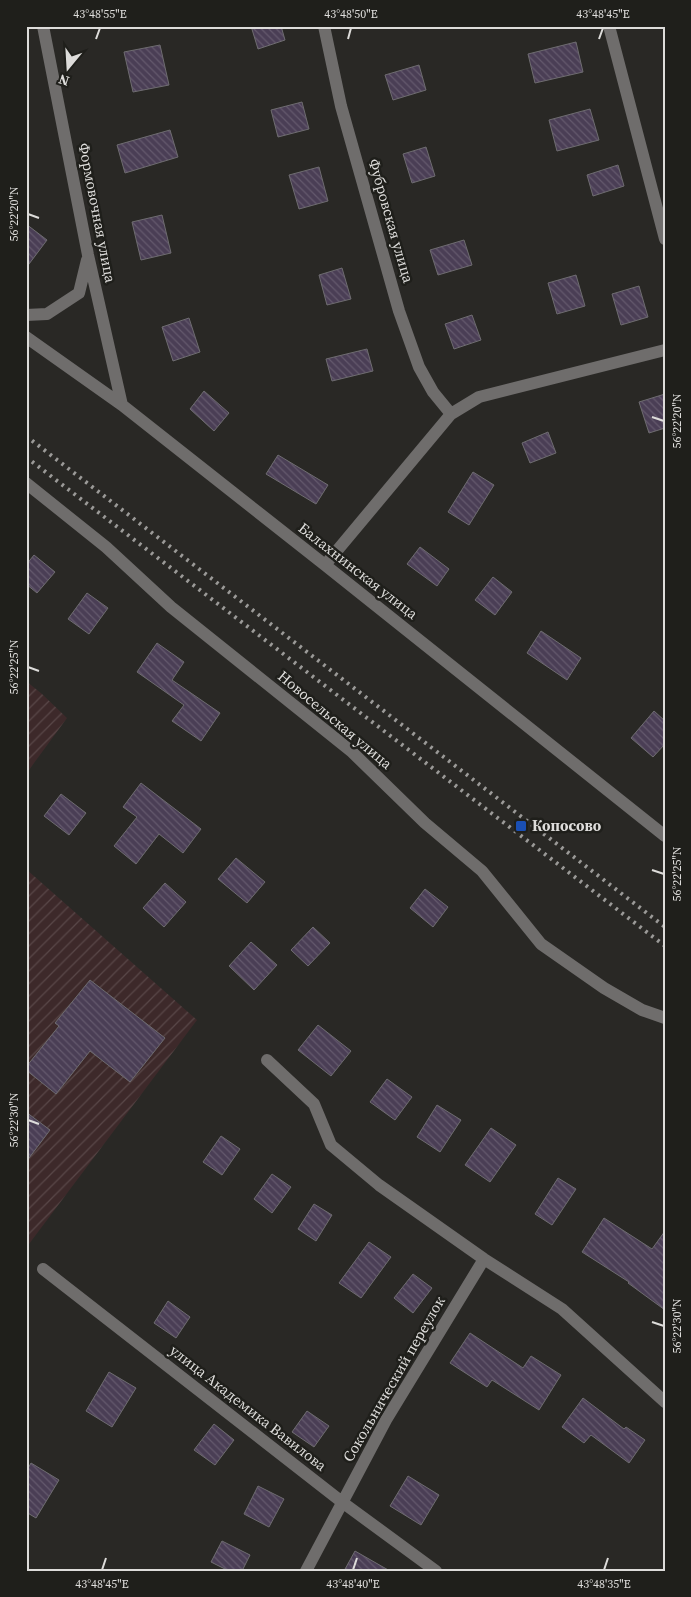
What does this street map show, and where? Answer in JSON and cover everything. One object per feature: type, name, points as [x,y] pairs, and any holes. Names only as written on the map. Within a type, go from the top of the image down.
[{"type":"street","name":"Фубровская улица","points":[[324,26],[341,106],[399,311],[418,367],[432,392],[451,414]]},
{"type":"street","points":[[609,26],[665,239]]},
{"type":"street","name":"Формовочная улица","points":[[43,28],[88,255],[122,405]]},
{"type":"street","points":[[26,315],[47,314],[79,293],[88,255]]},
{"type":"street","name":"Балахнинская улица","points":[[26,337],[122,405],[665,836]]},
{"type":"street","points":[[325,565],[451,414],[478,397],[665,350]]},
{"type":"street","name":"Новосельская улица","points":[[26,482],[106,547],[171,607],[351,751],[425,823],[482,871],[541,944],[604,988],[642,1010],[665,1018]]},
{"type":"street","points":[[267,1060],[314,1104],[331,1144],[379,1185],[484,1259],[562,1309],[665,1402]]},
{"type":"street","name":"Сокольнический переулок","points":[[306,1571],[386,1420],[484,1259]]},
{"type":"street","name":"улица Академика Вавилова","points":[[43,1269],[342,1502],[436,1571]]},
{"type":"shaded area","points":[[26,681],[67,718],[26,774]]},
{"type":"shaded area","points":[[26,869],[197,1020],[26,1248]]},
{"type":"building","points":[[251,26],[281,26],[285,40],[258,49]]},
{"type":"building","points":[[576,42],[583,72],[535,83],[528,54]]},
{"type":"building","points":[[160,45],[169,85],[133,92],[124,52]]},
{"type":"building","points":[[419,65],[426,90],[393,100],[385,75]]},
{"type":"building","points":[[302,102],[309,129],[278,137],[271,110]]},
{"type":"building","points":[[590,109],[599,140],[557,151],[549,120]]},
{"type":"building","points":[[170,130],[178,157],[125,173],[117,145]]},
{"type":"building","points":[[426,147],[435,176],[412,183],[403,154]]},
{"type":"building","points":[[618,165],[624,186],[593,196],[587,175]]},
{"type":"building","points":[[319,167],[328,201],[299,209],[289,175]]},
{"type":"building","points":[[162,215],[171,253],[141,260],[132,222]]},
{"type":"building","points":[[26,224],[47,240],[26,268]]},
{"type":"building","points":[[464,240],[472,265],[438,275],[430,250]]},
{"type":"building","points":[[342,268],[351,299],[327,305],[319,275]]},
{"type":"building","points":[[576,275],[585,306],[557,314],[548,283]]},
{"type":"building","points":[[639,286],[648,317],[621,325],[612,294]]},
{"type":"building","points":[[472,315],[481,340],[454,349],[445,324]]},
{"type":"building","points":[[189,318],[200,352],[173,361],[162,327]]},
{"type":"building","points":[[367,349],[373,371],[332,381],[326,359]]},
{"type":"building","points":[[204,391],[229,413],[214,431],[190,409]]},
{"type":"building","points":[[665,394],[665,428],[649,433],[639,402]]},
{"type":"building","points":[[548,432],[556,453],[530,463],[522,443]]},
{"type":"building","points":[[278,455],[328,485],[316,504],[266,474]]},
{"type":"building","points":[[473,472],[494,485],[469,525],[448,512]]},
{"type":"building","points":[[420,547],[449,569],[437,586],[407,564]]},
{"type":"building","points":[[34,555],[55,572],[37,593],[26,584],[26,565]]},
{"type":"building","points":[[493,577],[512,592],[495,615],[475,600]]},
{"type":"building","points":[[87,593],[108,608],[89,634],[68,619]]},
{"type":"building","points":[[541,631],[581,658],[567,680],[527,653]]},
{"type":"building","points":[[157,643],[184,662],[172,680],[220,713],[201,741],[172,721],[184,705],[137,672]]},
{"type":"building","points":[[654,711],[665,721],[665,744],[653,757],[631,738]]},
{"type":"building","points":[[141,783],[201,829],[183,853],[159,834],[136,864],[114,846],[137,817],[123,807]]},
{"type":"building","points":[[61,794],[86,813],[69,835],[44,816]]},
{"type":"building","points":[[236,858],[265,882],[247,903],[218,879]]},
{"type":"building","points":[[165,883],[186,902],[164,927],[143,908]]},
{"type":"building","points":[[425,889],[448,907],[433,927],[410,908]]},
{"type":"building","points":[[313,927],[330,943],[308,966],[291,950]]},
{"type":"building","points":[[251,942],[277,965],[254,990],[229,966]]},
{"type":"building","points":[[90,980],[165,1038],[130,1082],[90,1051],[56,1094],[26,1070],[26,1067],[59,1026],[55,1023]]},
{"type":"building","points":[[318,1025],[351,1051],[331,1076],[298,1050]]},
{"type":"building","points":[[387,1079],[412,1097],[395,1120],[370,1102]]},
{"type":"building","points":[[437,1105],[461,1120],[440,1152],[417,1137]]},
{"type":"building","points":[[26,1112],[50,1130],[26,1162]]},
{"type":"building","points":[[491,1128],[516,1145],[490,1182],[465,1165]]},
{"type":"building","points":[[221,1136],[240,1149],[222,1175],[203,1162]]},
{"type":"building","points":[[272,1174],[291,1187],[272,1213],[254,1199]]},
{"type":"building","points":[[558,1178],[576,1189],[552,1225],[535,1214]]},
{"type":"building","points":[[314,1204],[332,1215],[316,1241],[298,1229]]},
{"type":"building","points":[[604,1218],[652,1249],[665,1231],[665,1310],[629,1282],[582,1252]]},
{"type":"building","points":[[369,1242],[391,1257],[361,1298],[339,1283]]},
{"type":"building","points":[[413,1274],[432,1288],[413,1313],[394,1298]]},
{"type":"building","points":[[168,1301],[190,1317],[176,1338],[154,1323]]},
{"type":"building","points":[[470,1333],[523,1368],[531,1356],[561,1375],[539,1410],[492,1380],[487,1387],[450,1363]]},
{"type":"building","points":[[109,1372],[136,1388],[112,1427],[86,1411]]},
{"type":"building","points":[[583,1398],[624,1429],[626,1427],[645,1440],[629,1463],[591,1435],[584,1443],[562,1427]]},
{"type":"building","points":[[307,1411],[329,1426],[314,1447],[292,1432]]},
{"type":"building","points":[[214,1424],[234,1440],[215,1465],[194,1450]]},
{"type":"building","points":[[31,1463],[59,1480],[36,1518],[26,1512],[26,1472]]},
{"type":"building","points":[[408,1476],[439,1495],[421,1525],[390,1506]]},
{"type":"building","points":[[258,1486],[284,1499],[269,1527],[244,1514]]},
{"type":"building","points":[[222,1541],[250,1555],[242,1571],[229,1571],[211,1562]]},
{"type":"building","points":[[355,1551],[390,1571],[344,1571]]},
{"type":"railway","points":[[26,436],[665,927]]},
{"type":"railway","points":[[26,457],[665,946]]},
{"type":"place","name":"Копосово","points":[[521,826]]}]
